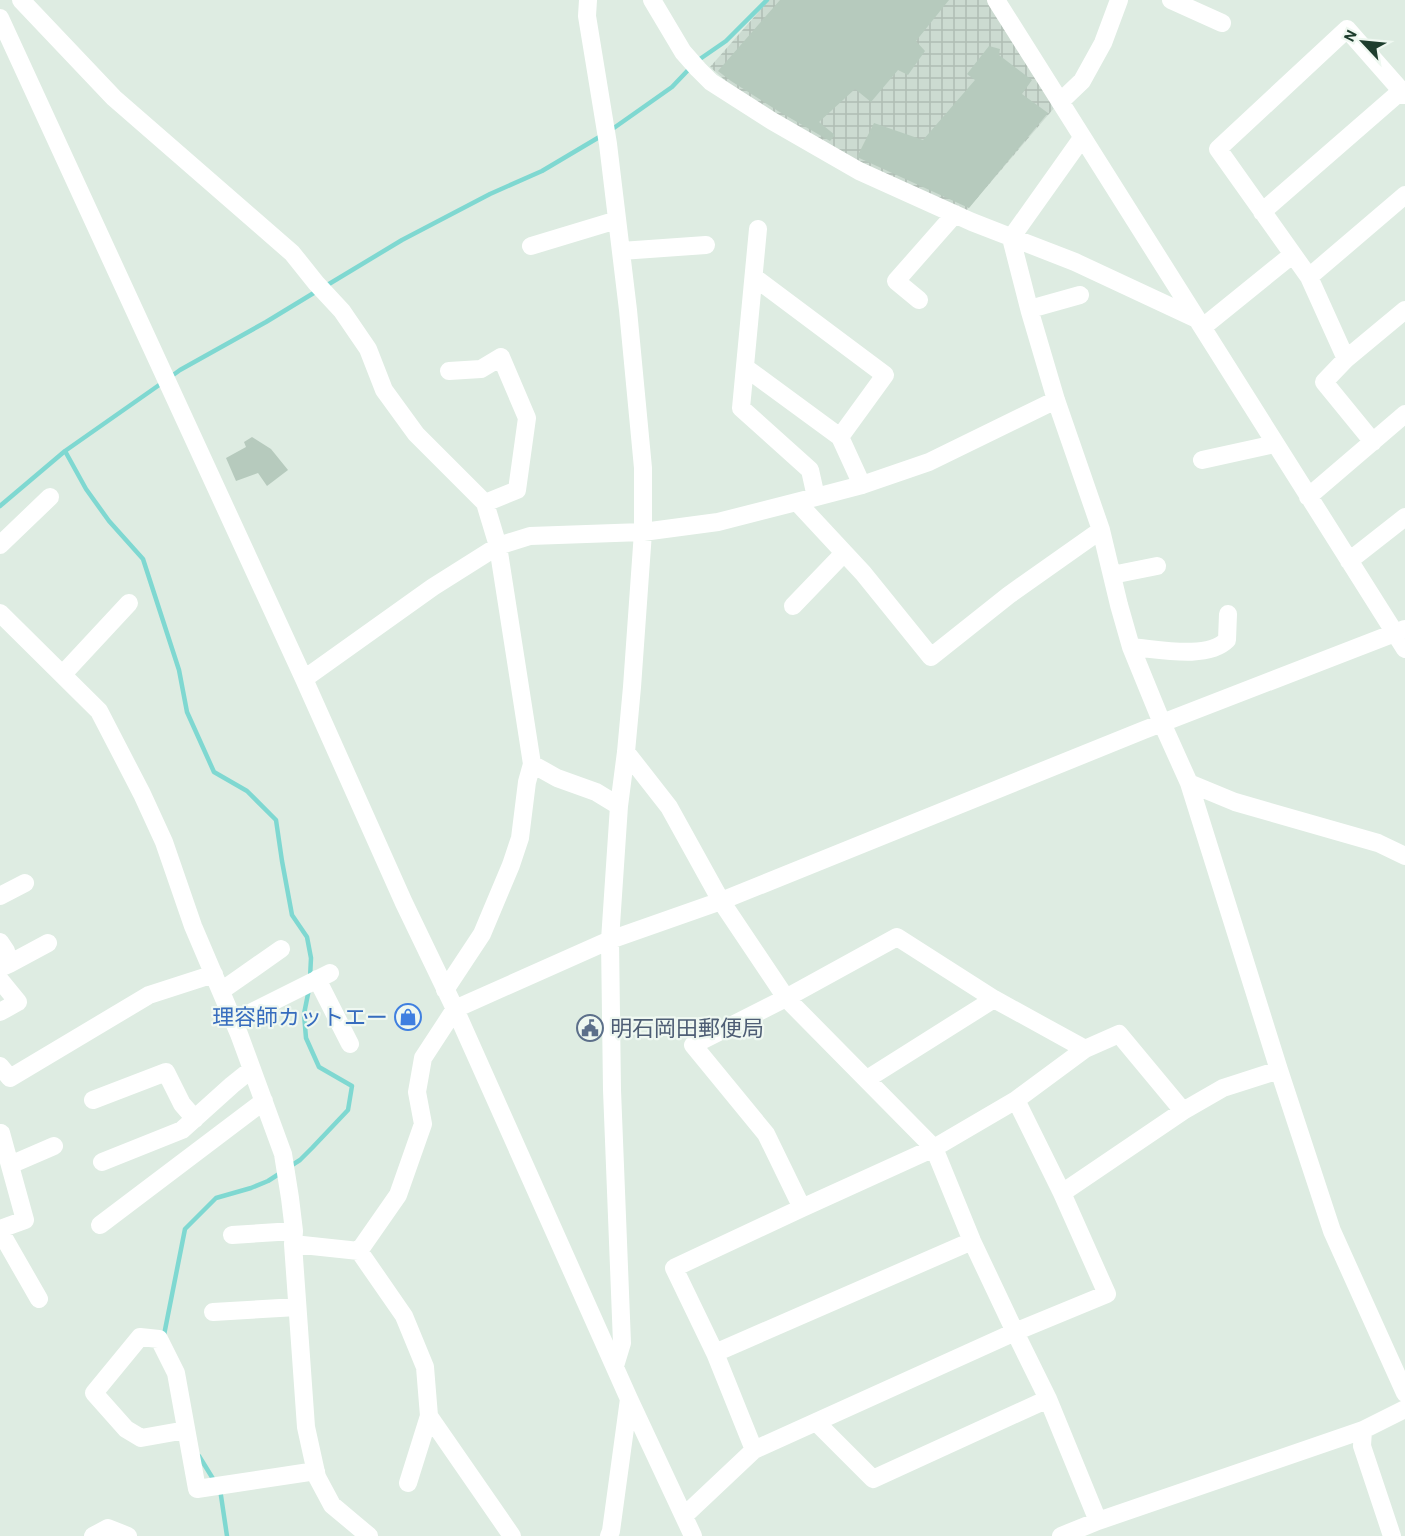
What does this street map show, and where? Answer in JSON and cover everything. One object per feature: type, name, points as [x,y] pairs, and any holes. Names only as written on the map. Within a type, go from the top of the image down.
[{"type":"street","points":[[23,0],[114,98],[292,253],[342,311],[368,349],[384,390],[416,434],[485,503],[498,546],[532,764],[527,782],[520,838],[511,865],[482,934],[445,990]]},
{"type":"street","points":[[588,0],[587,16],[608,144],[621,250],[643,468],[643,532],[626,752],[619,806],[610,940],[612,1090],[622,1343],[615,1366]]},
{"type":"street","points":[[652,0],[683,52],[711,82],[772,121],[860,171],[1011,238],[1075,262],[1200,323]]},
{"type":"street","points":[[996,0],[1308,497],[1349,561],[1399,631],[1405,649]]},
{"type":"street","points":[[1060,102],[1082,81],[1103,43],[1119,0]]},
{"type":"street","points":[[1171,0],[1222,23]]},
{"type":"street","points":[[0,18],[304,679],[404,903],[455,1009],[629,1400],[693,1536]]},
{"type":"street","points":[[1262,212],[1403,93],[1347,29],[1218,149],[1292,255],[1309,277],[1346,359]]},
{"type":"street","points":[[1011,238],[1082,138]]},
{"type":"street","points":[[1309,277],[1405,195]]},
{"type":"street","points":[[919,300],[896,281],[955,214]]},
{"type":"street","points":[[531,246],[617,220]]},
{"type":"street","points":[[758,229],[741,408],[810,470],[816,497]]},
{"type":"street","points":[[1011,238],[1056,400],[1101,530],[1131,647],[1189,783],[1332,1231],[1405,1393]]},
{"type":"street","points":[[621,250],[706,245]]},
{"type":"street","points":[[1200,323],[1292,255]]},
{"type":"street","points":[[754,277],[885,375],[840,437]]},
{"type":"street","points":[[1030,309],[1080,295]]},
{"type":"street","points":[[1373,442],[1324,382],[1346,359],[1405,310]]},
{"type":"street","points":[[449,371],[481,369],[501,357],[527,418],[517,490],[485,503]]},
{"type":"street","points":[[746,368],[840,437],[862,485]]},
{"type":"street","points":[[304,679],[433,587],[498,546],[530,536],[643,532],[718,522],[862,485],[928,462],[1056,400]]},
{"type":"street","points":[[1308,497],[1405,414]]},
{"type":"street","points":[[1202,460],[1275,444]]},
{"type":"street","points":[[0,545],[50,497]]},
{"type":"street","points":[[797,502],[863,573],[931,657],[1009,595],[1101,530]]},
{"type":"street","points":[[1349,561],[1405,517]]},
{"type":"street","points":[[793,606],[844,553]]},
{"type":"street","points":[[1112,576],[1157,566]]},
{"type":"street","points":[[63,674],[129,603]]},
{"type":"street","points":[[0,613],[99,711],[164,842],[194,926],[234,1021],[283,1154],[290,1198],[306,1427],[317,1477],[332,1505],[369,1536]]},
{"type":"street","points":[[1131,647],[1196,652],[1222,645],[1227,640],[1228,614]]},
{"type":"street","points":[[358,1251],[398,1195],[423,1124],[417,1092],[423,1058],[455,1009],[610,940],[721,901],[1162,723],[1399,631]]},
{"type":"street","points":[[626,752],[669,807],[721,901],[786,998],[934,1148],[972,1241],[1048,1399],[1089,1528]]},
{"type":"street","points":[[532,764],[557,778],[596,792],[619,806]]},
{"type":"street","points":[[1189,783],[1235,802],[1378,843],[1405,856]]},
{"type":"street","points":[[0,896],[25,883]]},
{"type":"street","points":[[801,1208],[766,1134],[693,1045],[897,938],[994,999],[1085,1049]]},
{"type":"street","points":[[0,942],[6,951],[5,966]]},
{"type":"street","points":[[5,966],[48,943]]},
{"type":"street","points":[[221,991],[281,949]]},
{"type":"street","points":[[0,1066],[10,1078],[148,995],[214,974]]},
{"type":"street","points":[[234,1021],[324,976],[350,1044]]},
{"type":"street","points":[[0,980],[18,1002],[0,1012]]},
{"type":"street","points":[[867,1079],[994,999]]},
{"type":"street","points":[[754,1450],[715,1353],[674,1268],[934,1148],[1016,1100],[1085,1049],[1119,1034],[1183,1111]]},
{"type":"street","points":[[102,1162],[182,1130],[252,1069]]},
{"type":"street","points":[[1062,1193],[1183,1111],[1223,1088],[1280,1070]]},
{"type":"street","points":[[93,1100],[166,1072],[182,1104],[195,1119]]},
{"type":"street","points":[[684,1516],[754,1450],[1014,1332],[1107,1294],[1062,1193],[1016,1100]]},
{"type":"street","points":[[100,1225],[264,1101]]},
{"type":"street","points":[[1,1133],[25,1220],[0,1230],[39,1299]]},
{"type":"street","points":[[10,1165],[54,1146]]},
{"type":"street","points":[[232,1235],[293,1237],[358,1251],[404,1316],[425,1368],[429,1416],[408,1483]]},
{"type":"street","points":[[715,1353],[972,1241]]},
{"type":"street","points":[[213,1312],[297,1307]]},
{"type":"street","points":[[186,1430],[141,1438],[126,1429],[94,1394],[140,1336],[159,1339],[176,1373],[186,1430],[196,1488],[316,1471]]},
{"type":"street","points":[[816,1422],[873,1479],[1048,1399]]},
{"type":"street","points":[[609,1536],[629,1400]]},
{"type":"street","points":[[1061,1536],[1363,1430],[1405,1409]]},
{"type":"street","points":[[429,1416],[512,1536]]},
{"type":"street","points":[[1363,1430],[1362,1446],[1392,1536]]},
{"type":"street","points":[[93,1536],[108,1528],[128,1536]]},
{"type":"shaded area","points":[[769,0],[989,0],[1055,107],[966,211],[850,157],[743,96],[710,67]]},
{"type":"building","points":[[780,0],[949,0],[916,41],[925,51],[908,75],[898,70],[871,102],[855,89],[819,122],[835,135],[830,141],[778,111],[718,71]]},
{"type":"building","points":[[989,46],[1000,49],[999,55],[1032,80],[1022,94],[1048,113],[969,208],[857,157],[874,123],[923,140],[975,80],[967,74]]},
{"type":"building","points":[[252,437],[271,449],[288,470],[267,486],[258,473],[236,481],[226,458],[246,447],[244,442]]},
{"type":"waterway","points":[[697,61],[726,41],[767,0]]},
{"type":"waterway","points":[[611,130],[672,87],[691,67]]},
{"type":"waterway","points":[[324,287],[402,240],[490,194],[542,171],[601,136]]},
{"type":"waterway","points":[[169,378],[317,291]]},
{"type":"waterway","points":[[0,506],[65,451],[162,383]]},
{"type":"waterway","points":[[65,451],[86,489],[109,521],[143,559],[179,670],[187,712],[214,772],[247,791],[276,820],[292,915],[307,937],[311,958],[310,978]]},
{"type":"waterway","points":[[289,1167],[300,1160],[348,1110],[352,1086],[319,1067],[306,1038],[304,1014],[309,989]]},
{"type":"waterway","points":[[165,1337],[185,1229],[216,1198],[251,1188],[282,1172]]},
{"type":"waterway","points":[[199,1456],[215,1482]]},
{"type":"waterway","points":[[220,1489],[227,1536]]},
{"type":"place","name":"理容師カットエー","points":[[408,1017]]},
{"type":"place","name":"明石岡田郵便局","points":[[590,1028]]}]
